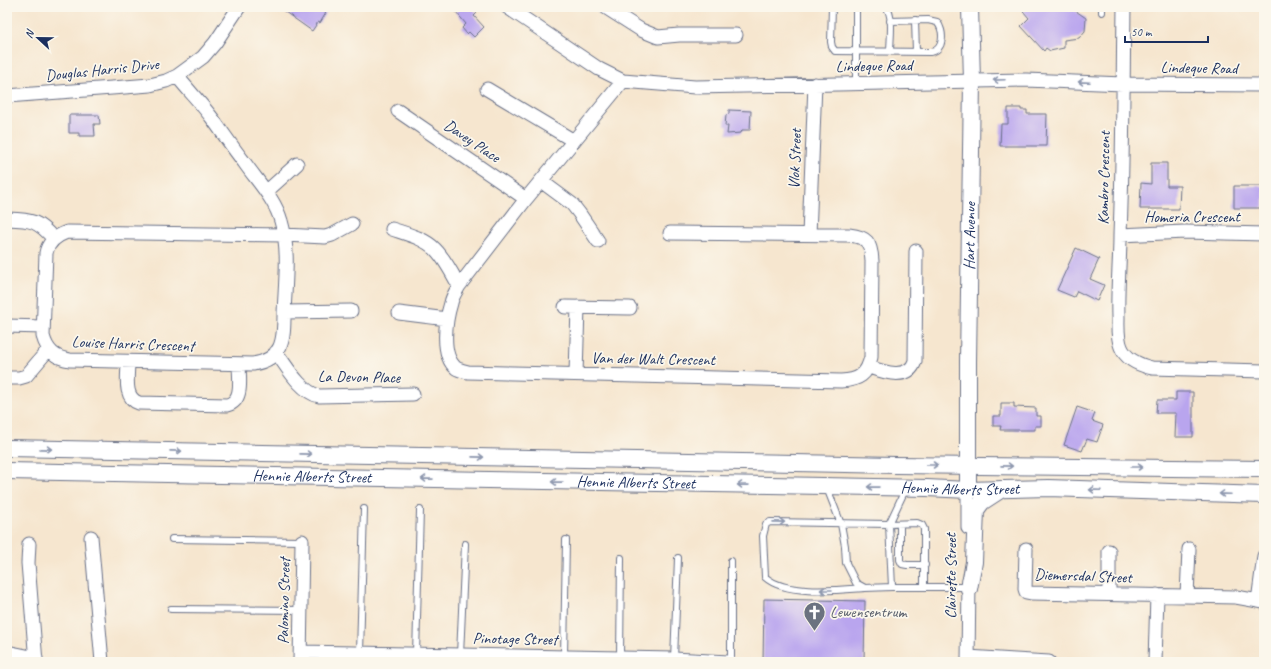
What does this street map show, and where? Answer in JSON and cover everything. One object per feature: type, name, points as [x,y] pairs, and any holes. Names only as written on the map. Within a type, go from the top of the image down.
[{"type":"street","name":"Douglas Harris Drive","points":[[7,96],[150,85],[166,81],[177,76],[203,57],[215,43],[239,7]]},
{"type":"street","name":"Lindeque Road","points":[[507,7],[523,11],[599,68],[623,81],[695,87],[1026,80],[1123,84],[1264,85]]},
{"type":"street","points":[[605,7],[641,30],[658,37],[679,35],[736,35]]},
{"type":"street","name":"Hart Avenue","points":[[968,490],[968,362],[972,81],[970,7]]},
{"type":"street","name":"Kambro Crescent","points":[[1124,7],[1120,235],[1117,304],[1118,338],[1122,349],[1127,357],[1134,362],[1141,366],[1152,368],[1264,371]]},
{"type":"street","points":[[177,76],[211,117],[266,192],[282,221],[286,250],[284,337],[276,352]]},
{"type":"street","name":"Van der Walt Crescent","points":[[623,81],[526,199],[458,286],[451,302],[447,319],[446,340],[446,350],[449,358],[456,368],[468,372],[841,381],[853,380],[863,374],[869,367]]},
{"type":"street","name":"Vlok Street","points":[[809,235],[815,84]]},
{"type":"street","points":[[487,89],[574,141]]},
{"type":"street","name":"Davey Place","points":[[398,111],[526,199]]},
{"type":"street","points":[[266,192],[297,164]]},
{"type":"street","points":[[541,181],[572,204],[580,213],[598,241]]},
{"type":"street","points":[[7,219],[34,221],[44,227],[54,239],[66,232],[284,235],[325,237],[332,236],[352,224]]},
{"type":"street","points":[[392,229],[418,238],[435,249],[443,258],[458,286]]},
{"type":"street","name":"Homeria Crescent","points":[[1120,235],[1185,232],[1264,234]]},
{"type":"street","points":[[670,233],[859,236],[868,242],[872,251],[871,357],[869,367],[889,373],[903,373],[909,371],[913,367],[916,251]]},
{"type":"street","name":"Louise Harris Crescent","points":[[54,239],[49,245],[46,253],[43,327],[45,344],[48,350],[56,357],[70,360],[239,364],[261,362],[271,358],[276,352]]},
{"type":"street","points":[[576,374],[571,307],[630,308]]},
{"type":"street","points":[[284,312],[351,311]]},
{"type":"street","points":[[399,313],[447,319]]},
{"type":"street","points":[[7,326],[43,327]]},
{"type":"street","points":[[7,378],[19,378],[26,376],[48,350]]},
{"type":"street","name":"La Devon Place","points":[[276,352],[303,387],[319,396],[413,394]]},
{"type":"street","points":[[128,362],[128,391],[129,396],[134,401],[139,403],[227,405],[232,404],[237,399],[239,364]]},
{"type":"street","name":"Hennie Alberts Street","points":[[7,448],[896,465],[1264,469]]},
{"type":"street","name":"Hennie Alberts Street","points":[[7,471],[827,486],[968,490],[1048,488],[1264,495]]},
{"type":"street","points":[[969,588],[974,562],[976,510],[982,502],[1003,488]]},
{"type":"street","name":"Clairette Street","points":[[968,490],[968,660]]},
{"type":"street","points":[[91,537],[102,662]]},
{"type":"street","name":"Palomino Street","points":[[301,657],[302,541]]},
{"type":"street","points":[[7,652],[36,660],[28,563],[29,544]]},
{"type":"street","name":"Diemersdal Street","points":[[1026,549],[1026,592],[1236,597],[1261,601]]},
{"type":"street","points":[[1187,596],[1189,549]]},
{"type":"street","points":[[1109,551],[1109,594]]},
{"type":"street","points":[[1261,601],[1264,556]]},
{"type":"street","points":[[1155,662],[1157,595]]},
{"type":"street","name":"Pinotage Street","points":[[301,657],[360,653],[460,655],[522,659],[564,657],[674,659],[729,662]]},
{"type":"street","points":[[968,660],[1049,662]]},
{"type":"lane","points":[[832,7],[831,42],[833,49],[839,52],[934,52],[941,42],[942,36],[940,25],[933,20],[890,21]]},
{"type":"lane","points":[[856,7],[856,84]]},
{"type":"lane","points":[[886,7],[890,21],[890,52]]},
{"type":"lane","points":[[915,20],[916,52]]},
{"type":"lane","points":[[827,486],[841,524],[846,563],[856,583],[865,588]]},
{"type":"lane","points":[[892,587],[889,524],[906,488]]},
{"type":"lane","points":[[360,653],[364,509]]},
{"type":"lane","points":[[416,654],[420,510]]},
{"type":"lane","points":[[924,587],[924,530],[922,525],[770,522],[766,524],[763,536],[765,577],[774,583],[792,588],[826,591],[892,587],[969,588]]},
{"type":"lane","points":[[900,524],[900,560],[902,564],[907,566],[925,565]]},
{"type":"lane","points":[[172,539],[302,541]]},
{"type":"lane","points":[[564,657],[566,540]]},
{"type":"lane","points":[[460,655],[465,544]]},
{"type":"lane","points":[[620,658],[621,558]]},
{"type":"lane","points":[[674,659],[678,558]]},
{"type":"lane","points":[[729,662],[731,561]]},
{"type":"lane","points":[[170,609],[301,610]]},
{"type":"building","points":[[278,7],[316,7],[326,13],[320,23],[318,22],[312,31]]},
{"type":"building","points":[[461,7],[471,7],[477,13],[474,16],[484,27],[474,37],[469,32],[467,34],[462,28],[466,24],[456,12]]},
{"type":"building","points":[[1027,7],[1070,7],[1086,18],[1085,31],[1079,38],[1064,40],[1064,48],[1050,51],[1046,48],[1044,51],[1021,26],[1029,18],[1023,11]]},
{"type":"building","points":[[1008,108],[1021,108],[1021,110],[1027,110],[1027,114],[1047,114],[1046,146],[1000,146],[1001,124],[1008,124]]},
{"type":"building","points":[[729,110],[751,111],[750,130],[742,130],[741,133],[727,134],[728,126],[725,126],[726,115],[729,114]]},
{"type":"building","points":[[69,115],[99,115],[100,124],[94,124],[95,136],[79,136],[79,133],[69,133]]},
{"type":"building","points":[[1151,163],[1167,163],[1167,186],[1180,186],[1179,209],[1140,209],[1141,183],[1151,184]]},
{"type":"building","points":[[1234,186],[1264,186],[1264,208],[1234,208]]},
{"type":"building","points":[[1076,248],[1099,259],[1090,279],[1104,285],[1097,301],[1077,291],[1074,297],[1057,290]]},
{"type":"building","points":[[1176,392],[1193,392],[1193,437],[1175,437],[1176,413],[1156,413],[1157,400],[1176,400]]},
{"type":"building","points":[[1001,403],[1014,403],[1014,407],[1036,408],[1036,416],[1041,416],[1041,426],[1035,426],[1035,430],[1000,430],[1001,426],[993,426],[993,416],[1001,416]]},
{"type":"building","points":[[1077,407],[1095,413],[1092,421],[1103,425],[1097,442],[1087,439],[1082,451],[1064,445]]},
{"type":"building","name":"Lewensentrum","points":[[764,599],[865,601],[864,662],[763,662]]},
{"type":"place","name":"Lewensentrum","points":[[814,632]]}]
